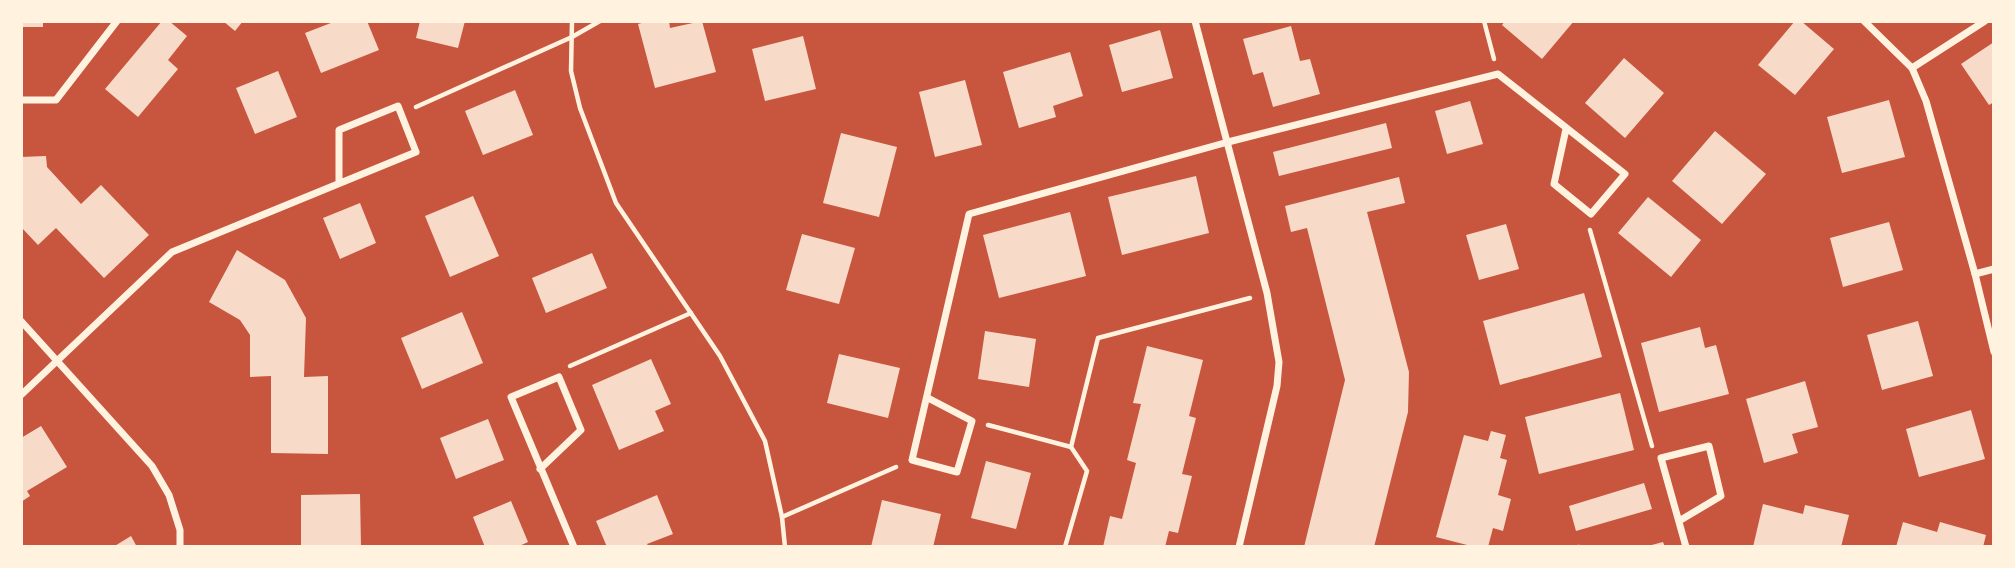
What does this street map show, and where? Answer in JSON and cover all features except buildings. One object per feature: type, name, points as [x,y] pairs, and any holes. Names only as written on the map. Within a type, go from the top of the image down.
[{"type":"street","points":[[21,100],[56,100],[117,21]]},
{"type":"street","points":[[1195,21],[1267,293],[1279,362],[1277,386],[1239,547]]},
{"type":"street","points":[[1864,21],[1912,68],[1926,101],[1994,352]]},
{"type":"street","points":[[1912,68],[1986,21]]},
{"type":"street","points":[[928,398],[972,421],[957,472],[912,460],[969,214],[1228,142],[1498,74],[1625,174],[1591,214],[1554,184],[1566,129]]},
{"type":"street","points":[[21,396],[172,252],[416,152],[398,106],[339,130],[339,183]]},
{"type":"street","points":[[1975,274],[1994,269]]},
{"type":"street","points":[[21,321],[152,466],[169,495],[180,530],[180,547]]},
{"type":"street","points":[[540,468],[581,430],[559,377],[511,397],[540,468],[574,547]]},
{"type":"street","points":[[1679,521],[1720,496],[1709,446],[1661,458],[1686,547]]},
{"type":"path","points":[[572,21],[571,71],[580,108],[617,202],[720,356],[765,441],[782,517],[785,547]]},
{"type":"path","points":[[398,106],[419,107],[572,37],[600,21]]},
{"type":"path","points":[[1484,21],[1498,74]]},
{"type":"path","points":[[1591,214],[1590,233],[1650,443],[1661,458]]},
{"type":"path","points":[[1071,447],[1098,338],[1267,293]]},
{"type":"path","points":[[559,377],[565,368],[691,313]]},
{"type":"path","points":[[972,421],[1071,447],[1087,471],[1065,547]]},
{"type":"path","points":[[782,517],[912,460]]}]
